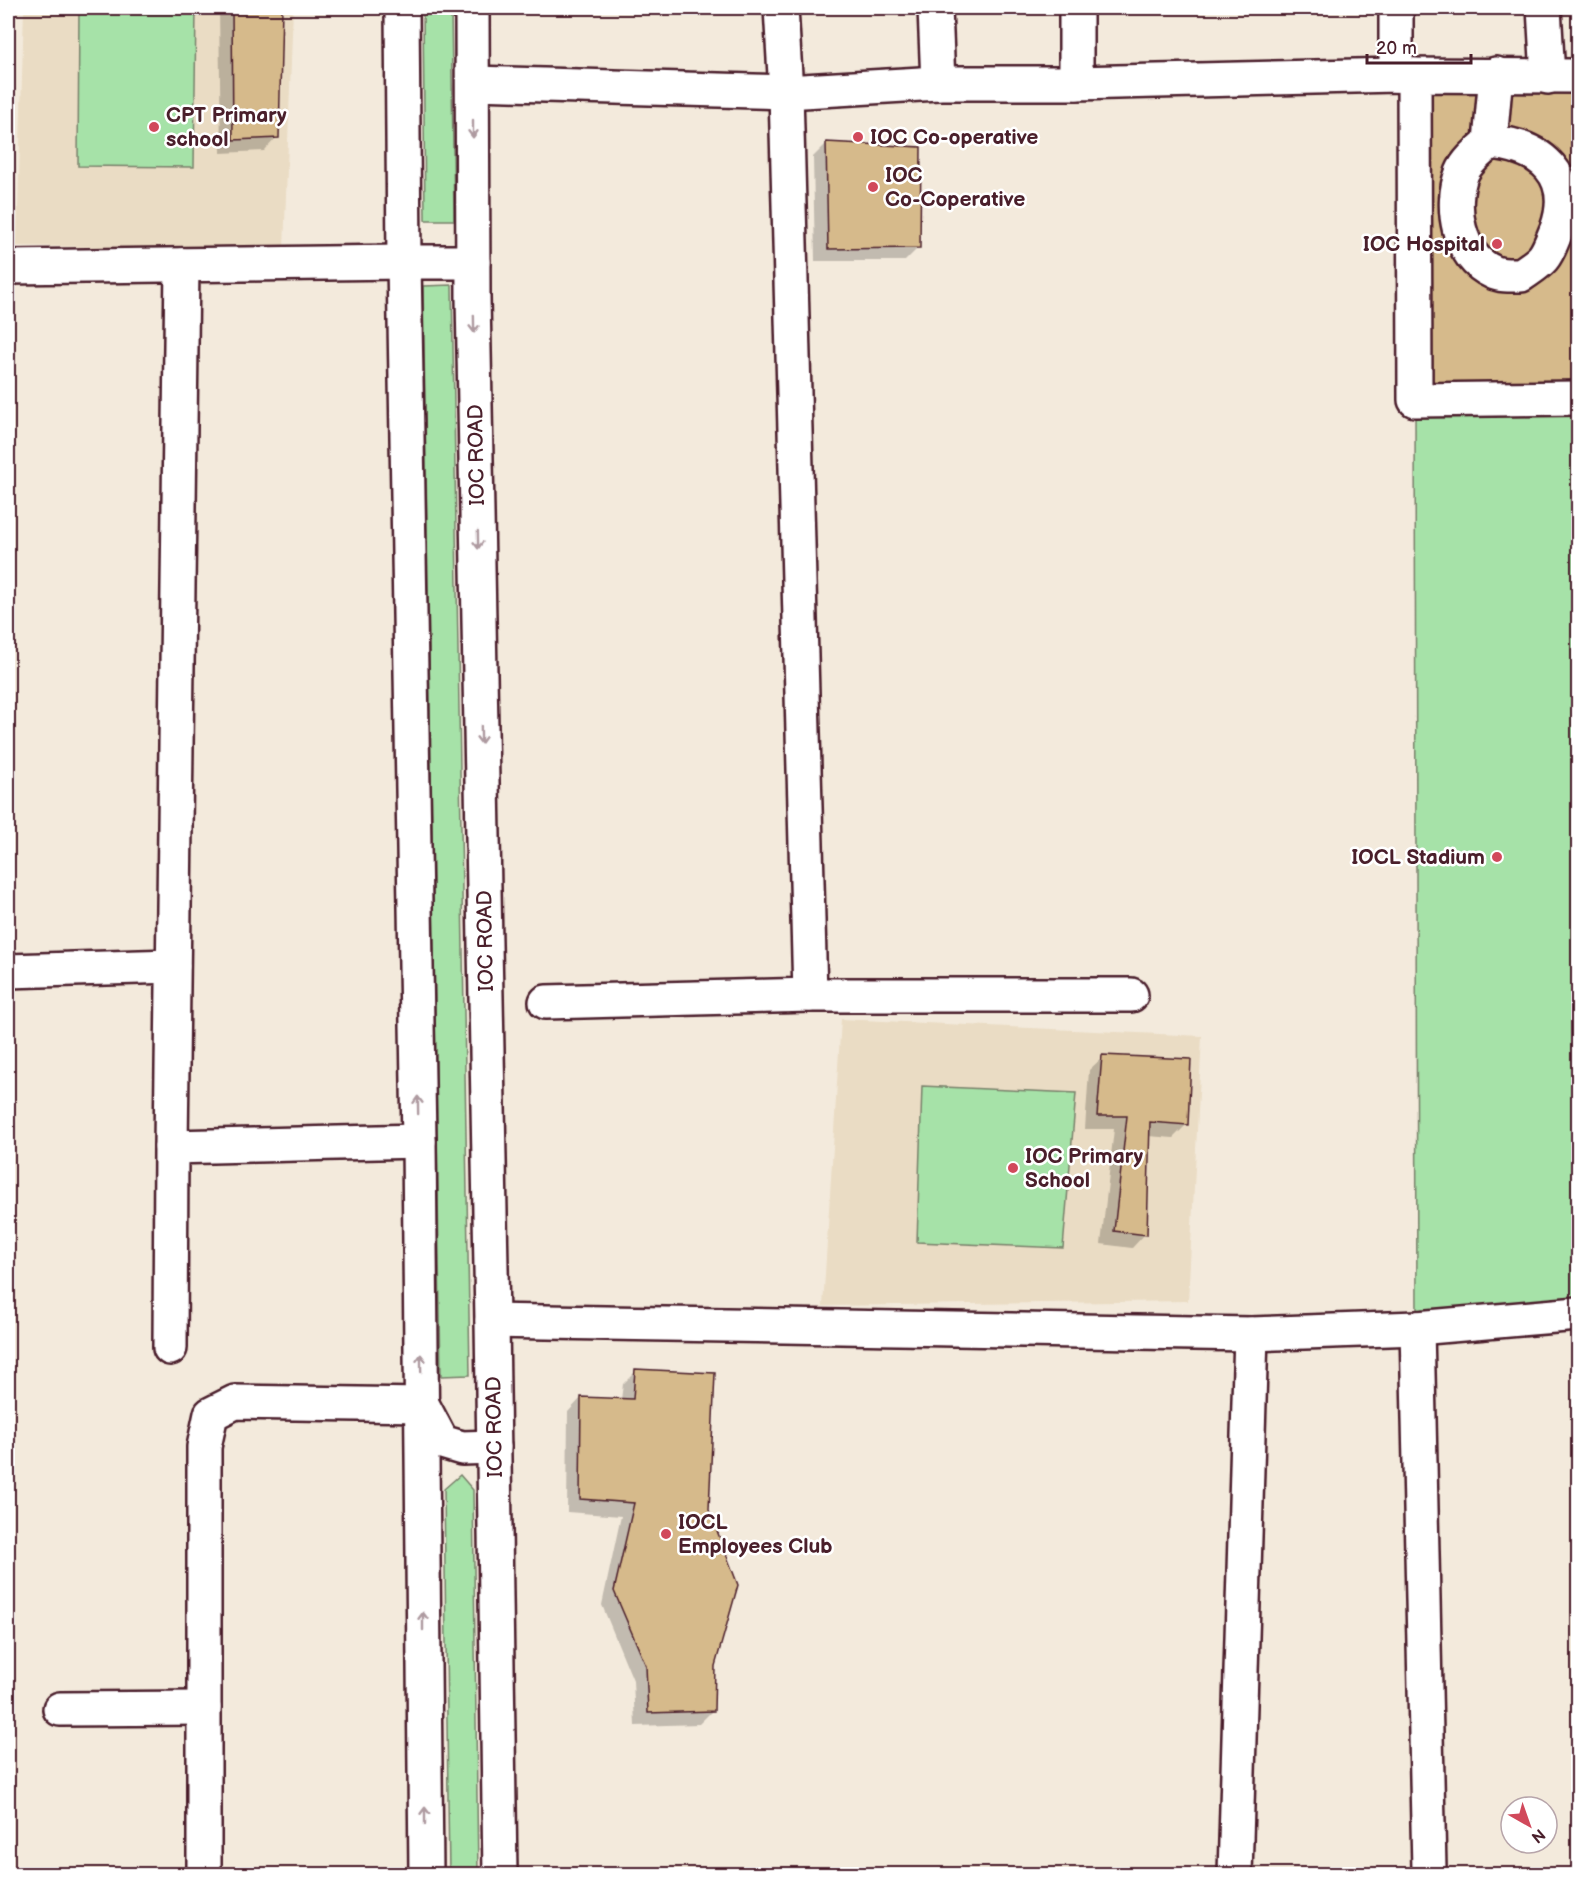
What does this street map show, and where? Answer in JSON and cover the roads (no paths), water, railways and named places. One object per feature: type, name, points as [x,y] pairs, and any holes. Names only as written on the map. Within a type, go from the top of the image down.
[{"type":"street","points":[[402,8],[404,262],[419,1141],[426,1875]]},
{"type":"street","name":"IOC ROAD","points":[[472,8],[472,262],[500,1875]]},
{"type":"street","points":[[781,8],[786,92],[810,996]]},
{"type":"street","points":[[935,8],[938,83]]},
{"type":"street","points":[[1076,8],[1076,83]]},
{"type":"street","points":[[1396,8],[1405,75],[1415,400],[1578,398]]},
{"type":"street","points":[[473,83],[786,92],[938,83],[1076,83],[1496,74],[1563,77],[1544,8]]},
{"type":"street","points":[[1490,142],[1496,74]]},
{"type":"street","points":[[8,267],[472,262]]},
{"type":"street","points":[[170,1348],[182,265]]},
{"type":"street","points":[[8,971],[173,966]]},
{"type":"street","points":[[546,1002],[810,996],[1131,995]]},
{"type":"street","points":[[171,1148],[419,1141]]},
{"type":"street","points":[[492,1321],[1251,1334],[1417,1328],[1578,1314]]},
{"type":"street","points":[[1417,1328],[1429,1869]]},
{"type":"street","points":[[1235,1875],[1251,1334]]},
{"type":"street","points":[[204,1875],[204,1447],[211,1414],[235,1402],[422,1405]]},
{"type":"street","points":[[422,1405],[442,1442],[462,1448],[494,1448]]},
{"type":"street","points":[[60,1709],[204,1708]]},
{"type":"place","name":"CPT Primary school","points":[[154,127]]},
{"type":"place","name":"IOC Co-operative","points":[[858,137]]},
{"type":"place","name":"IOC Co-Coperative","points":[[873,187]]},
{"type":"place","name":"IOC Hospital","points":[[1497,244]]},
{"type":"place","name":"IOCL Stadium","points":[[1497,857]]},
{"type":"place","name":"IOC Primary School","points":[[1013,1168]]},
{"type":"place","name":"IOCL Employees Club","points":[[666,1534]]}]
